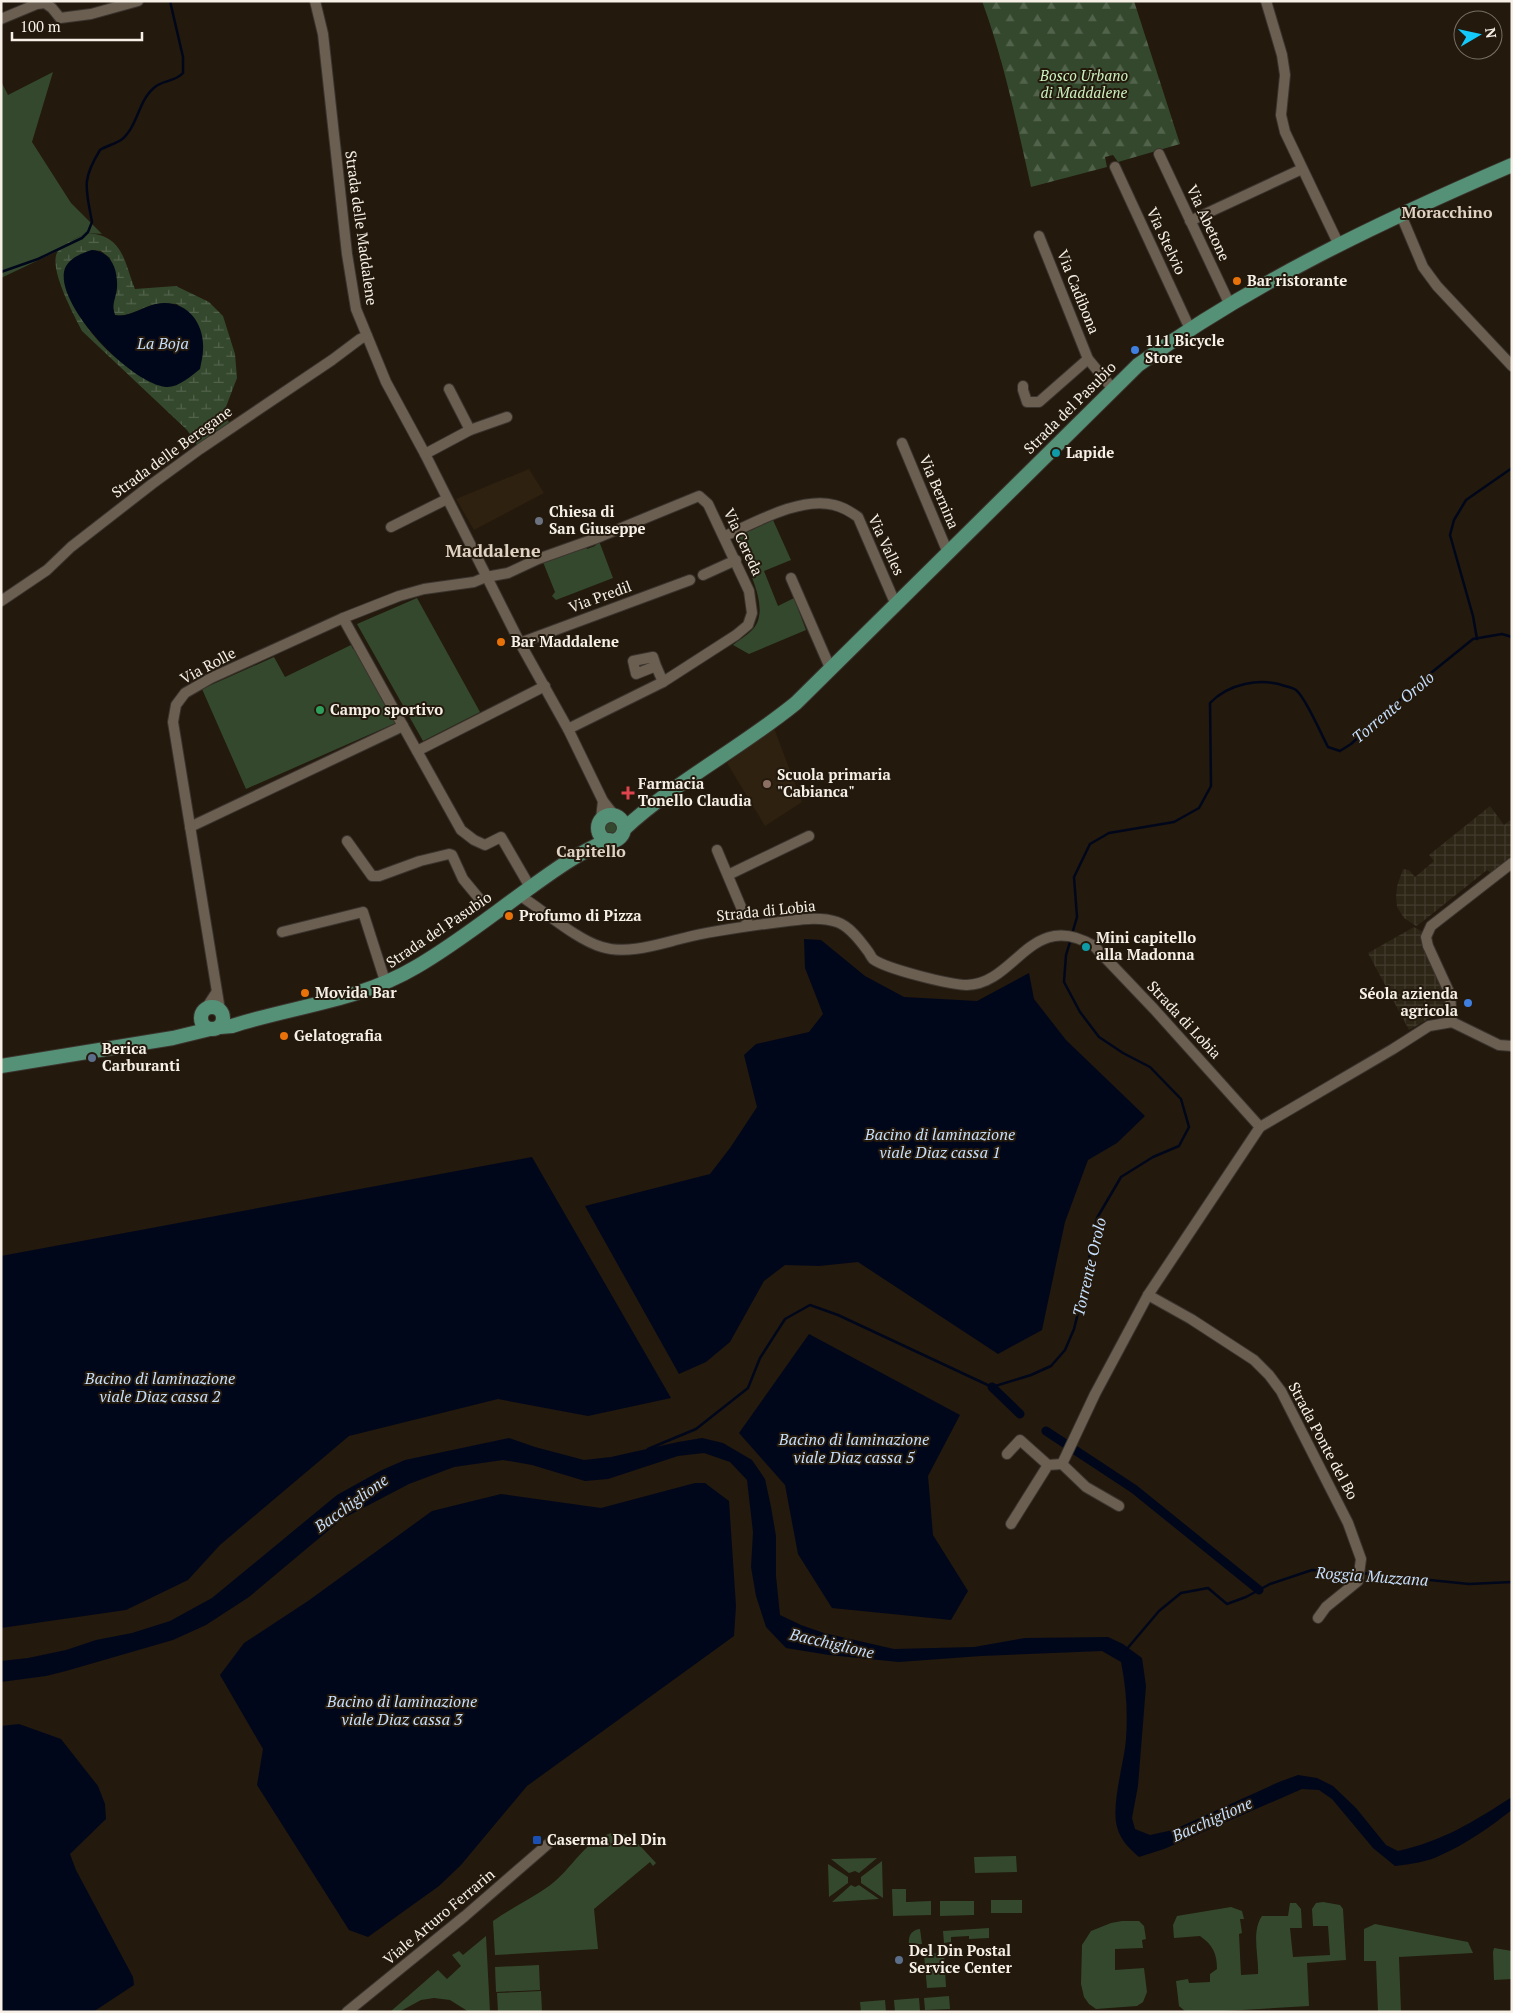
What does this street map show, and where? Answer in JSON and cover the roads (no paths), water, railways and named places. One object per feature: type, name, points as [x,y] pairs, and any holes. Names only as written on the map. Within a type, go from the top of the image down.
[{"type":"main road","name":"Strada del Pasubio","points":[[204,1012],[213,1007],[218,1020],[244,1022],[349,996],[386,984],[425,962],[486,909],[525,891],[585,851],[609,840],[601,836],[611,822],[674,790],[768,727],[796,704],[1112,388],[1138,365],[1190,329],[1299,264],[1512,165]]},
{"type":"main road","points":[[551,872],[611,822]]},
{"type":"main road","points":[[204,1012],[202,1024],[218,1020]]},
{"type":"main road","points":[[185,1035],[204,1012]]},
{"type":"main road","points":[[1,1066],[185,1035],[218,1020]]},
{"type":"street","points":[[1,19],[36,4],[45,3],[60,18],[91,14],[138,1]]},
{"type":"street","name":"Strada delle Maddalene","points":[[315,1],[323,34],[347,254],[356,309],[386,382],[520,642],[568,729],[603,801],[611,822]]},
{"type":"street","points":[[1266,1],[1282,55],[1285,75],[1281,115],[1285,132],[1339,245]]},
{"type":"street","name":"Via Abetone","points":[[1158,154],[1230,304]]},
{"type":"street","name":"Via Stelvio","points":[[1115,166],[1190,329]]},
{"type":"street","points":[[1190,221],[1302,169]]},
{"type":"street","points":[[1401,215],[1423,266],[1437,286],[1512,366]]},
{"type":"street","name":"Via Cadibona","points":[[1039,236],[1088,359],[1112,388]]},
{"type":"street","name":"Strada delle Beregane","points":[[1,601],[47,570],[93,530],[192,454],[367,336]]},
{"type":"street","name":"Via Cadibona","points":[[1023,386],[1027,402],[1039,402],[1088,359]]},
{"type":"street","points":[[449,389],[470,430]]},
{"type":"street","points":[[424,454],[470,430],[507,417]]},
{"type":"street","name":"Via Bernina","points":[[902,443],[948,553]]},
{"type":"street","name":"Via Cereda","points":[[486,577],[508,573],[538,559],[597,538],[699,496],[708,504],[725,536],[749,591],[752,613],[748,625],[736,635],[662,682],[568,729]]},
{"type":"street","points":[[391,527],[447,499]]},
{"type":"street","name":"Via Valles","points":[[725,536],[784,510],[812,504],[832,504],[845,509],[858,517],[896,605]]},
{"type":"street","points":[[703,575],[736,560]]},
{"type":"street","name":"Via Rolle","points":[[218,1020],[216,993],[173,722],[173,713],[179,699],[185,693],[212,678],[343,618],[399,596],[443,585],[474,582],[486,577]]},
{"type":"street","points":[[791,578],[832,670]]},
{"type":"street","name":"Via Predil","points":[[520,642],[690,580]]},
{"type":"street","points":[[343,618],[461,830],[474,840],[485,845],[501,837],[525,891]]},
{"type":"street","points":[[656,666],[662,682]]},
{"type":"street","points":[[417,752],[545,686]]},
{"type":"street","points":[[190,827],[403,726]]},
{"type":"street","points":[[728,875],[809,836]]},
{"type":"street","points":[[347,841],[372,876],[379,876],[420,861],[449,854],[452,855],[464,880],[486,909]]},
{"type":"street","points":[[716,850],[749,926]]},
{"type":"street","points":[[1452,1022],[1450,994],[1428,946],[1426,937],[1431,926],[1512,863]]},
{"type":"street","name":"Strada di Lobia","points":[[525,891],[587,941],[603,948],[640,947],[708,932],[817,918],[838,922],[852,932],[873,959],[927,978],[951,984],[970,985],[987,980],[1006,967],[1027,948],[1063,934],[1073,937],[1094,946],[1260,1127]]},
{"type":"street","points":[[282,932],[363,912],[386,984]]},
{"type":"street","points":[[204,1012],[216,993]]},
{"type":"street","points":[[1062,1464],[1095,1394],[1148,1295],[1260,1127],[1429,1026],[1452,1022],[1499,1045],[1512,1046]]},
{"type":"street","name":"Strada Ponte del Bo","points":[[1148,1295],[1191,1319],[1246,1355],[1269,1375],[1281,1391],[1336,1496],[1361,1559],[1358,1581],[1326,1607],[1318,1618]]},
{"type":"street","points":[[1007,1454],[1020,1440],[1048,1465],[1062,1464],[1086,1487],[1119,1506]]},
{"type":"street","points":[[1011,1524],[1048,1465]]},
{"type":"street","name":"Viale Arturo Ferrarin","points":[[347,2012],[471,1911],[548,1844]]},
{"type":"water","name":"La Boja","points":[[92,250],[99,251],[109,258],[115,269],[117,288],[114,305],[115,315],[125,315],[151,305],[166,303],[176,305],[191,314],[201,330],[203,340],[200,369],[180,384],[166,387],[152,383],[135,373],[100,342],[73,305],[65,287],[65,267],[71,260]]},
{"type":"water","name":"Bacino di laminazione viale Diaz cassa 1","points":[[804,939],[821,940],[865,976],[904,997],[977,1001],[1029,973],[1034,999],[1066,1040],[1145,1116],[1117,1143],[1088,1160],[1065,1222],[1042,1330],[998,1354],[858,1262],[819,1266],[785,1265],[764,1281],[730,1342],[706,1362],[679,1374],[585,1206],[710,1174],[757,1107],[744,1055],[756,1044],[809,1032],[823,1014],[805,968]]},
{"type":"water","name":"Bacino di laminazione viale Diaz cassa 2","points":[[532,1157],[671,1398],[588,1416],[498,1399],[349,1436],[220,1545],[188,1580],[126,1610],[1,1628],[1,1256]]},
{"type":"water","name":"Bacino di laminazione viale Diaz cassa 5","points":[[809,1334],[960,1415],[928,1476],[933,1535],[968,1591],[951,1620],[832,1608],[798,1554],[785,1485],[739,1433]]},
{"type":"water","name":"Bacchiglione","points":[[509,1438],[584,1460],[611,1457],[702,1438],[723,1443],[752,1460],[765,1479],[771,1507],[776,1536],[776,1576],[780,1615],[824,1633],[894,1649],[974,1647],[1025,1638],[1108,1637],[1123,1644],[1142,1658],[1146,1686],[1138,1786],[1132,1818],[1135,1829],[1150,1835],[1173,1830],[1298,1775],[1317,1778],[1333,1786],[1356,1808],[1386,1845],[1398,1851],[1429,1842],[1457,1830],[1512,1797],[1512,1810],[1478,1835],[1450,1851],[1425,1861],[1395,1866],[1373,1848],[1332,1799],[1319,1790],[1302,1789],[1164,1849],[1139,1857],[1123,1840],[1117,1827],[1116,1818],[1117,1796],[1127,1729],[1126,1700],[1121,1662],[1102,1651],[981,1656],[899,1662],[829,1655],[786,1648],[766,1627],[756,1596],[751,1567],[753,1532],[747,1480],[730,1462],[704,1453],[678,1456],[608,1479],[585,1481],[532,1465],[503,1460],[454,1467],[409,1484],[342,1519],[249,1597],[206,1625],[173,1640],[66,1671],[46,1676],[1,1682],[1,1661],[28,1658],[66,1650],[96,1640],[132,1633],[170,1621],[212,1598],[337,1495],[382,1470],[405,1460]]},
{"type":"water","name":"Bacino di laminazione viale Diaz cassa 3","points":[[695,1483],[705,1483],[729,1501],[736,1606],[734,1636],[527,1786],[461,1865],[439,1886],[368,1937],[349,1930],[257,1785],[263,1749],[220,1675],[244,1643],[308,1601],[432,1511],[501,1494],[601,1508]]},
{"type":"water","points":[[19,1724],[61,1739],[98,1786],[105,1804],[106,1819],[70,1854],[76,1870],[133,1977],[134,1985],[93,2012],[1,2012],[1,1726]]},
{"type":"waterway","points":[[1,272],[38,259],[82,238],[88,232],[92,222],[87,192],[88,177],[100,150],[127,135],[149,92],[162,83],[176,78],[183,73],[183,57],[170,1]]},
{"type":"waterway","points":[[1477,639],[1473,616],[1450,535],[1454,520],[1466,500],[1512,468]]},
{"type":"waterway","name":"Torrente Orolo","points":[[1072,934],[1077,917],[1074,877],[1090,844],[1109,833],[1174,822],[1199,808],[1211,786],[1210,703],[1217,696],[1235,687],[1255,682],[1275,683],[1296,690],[1304,700],[1328,747],[1340,751],[1351,744],[1421,681],[1473,639],[1502,634],[1512,637]]},
{"type":"waterway","name":"Torrente Orolo","points":[[648,1449],[696,1429],[748,1388],[760,1358],[785,1319],[810,1305],[838,1315],[992,1387],[1031,1375],[1051,1366],[1065,1350],[1074,1329],[1080,1305],[1097,1218],[1121,1177],[1153,1157],[1179,1146],[1189,1127],[1181,1099],[1150,1067],[1123,1053],[1099,1037],[1080,1012],[1064,982],[1066,955],[1071,939]]},
{"type":"waterway","points":[[992,1387],[1020,1414]]},
{"type":"waterway","points":[[1046,1431],[1134,1489],[1259,1590]]},
{"type":"waterway","name":"Roggia Muzzana","points":[[1126,1650],[1159,1611],[1181,1593],[1208,1588],[1227,1604],[1246,1597],[1270,1584],[1312,1570],[1356,1572]]},
{"type":"waterway","name":"Roggia Muzzana","points":[[1361,1573],[1469,1584],[1512,1582]]},
{"type":"place","name":"Bar ristorante","points":[[1237,281]]},
{"type":"place","name":"111 Bicycle Store","points":[[1135,350]]},
{"type":"place","name":"Lapide","points":[[1056,453]]},
{"type":"place","name":"Chiesa di San Giuseppe","points":[[539,521]]},
{"type":"place","name":"Bar Maddalene","points":[[501,642]]},
{"type":"place","name":"Campo sportivo","points":[[320,710]]},
{"type":"place","name":"Scuola primaria \"Cabianca\"","points":[[767,784]]},
{"type":"place","name":"Farmacia Tonello Claudia","points":[[628,793]]},
{"type":"place","name":"Profumo di Pizza","points":[[509,916]]},
{"type":"place","name":"Mini capitello alla Madonna","points":[[1086,947]]},
{"type":"place","name":"Movida Bar","points":[[305,993]]},
{"type":"place","name":"Séola azienda agricola","points":[[1468,1003]]},
{"type":"place","name":"Gelatografia","points":[[284,1036]]},
{"type":"place","name":"Berica Carburanti","points":[[92,1058]]},
{"type":"place","name":"Caserma Del Din","points":[[537,1840]]},
{"type":"place","name":"Del Din Postal Service Center","points":[[899,1960]]},
{"type":"district","name":"Moracchino","points":[[1447,212]]},
{"type":"district","name":"Maddalene","points":[[493,551]]},
{"type":"district","name":"Capitello","points":[[591,851]]},
{"type":"park label","name":"Bosco Urbano di Maddalene","points":[[1084,84]]}]
